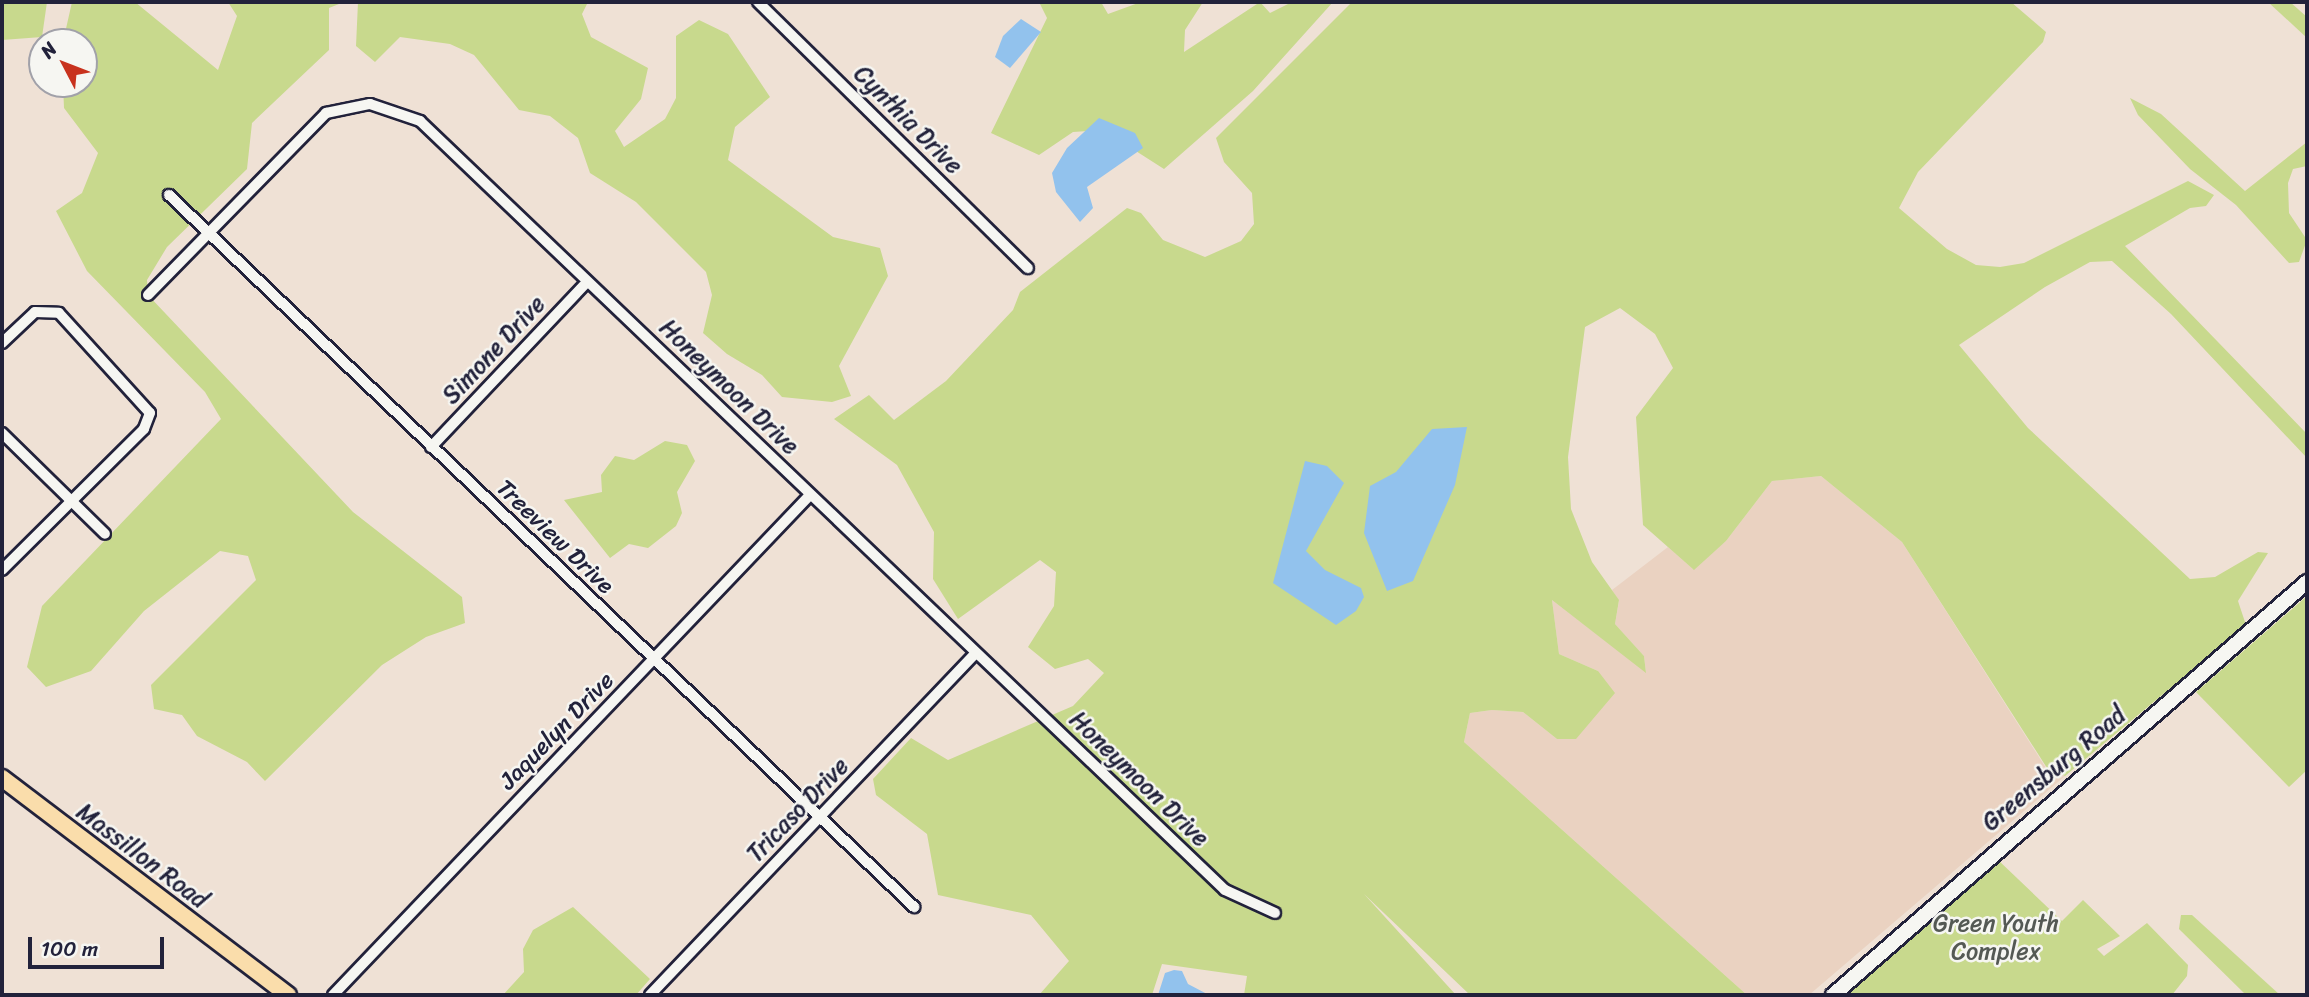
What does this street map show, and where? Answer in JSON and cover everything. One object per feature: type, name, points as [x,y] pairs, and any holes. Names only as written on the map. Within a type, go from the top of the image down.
[{"type":"main road","name":"Greensburg Road","points":[[1833,995],[2307,582]]},
{"type":"main road","name":"Massillon Road","points":[[2,778],[288,995]]},
{"type":"street","name":"Cynthia Drive","points":[[758,2],[1028,268]]},
{"type":"street","name":"Honeymoon Drive","points":[[148,295],[320,118],[341,106],[378,104],[426,125],[1225,890],[1275,913]]},
{"type":"street","name":"Treeview Drive","points":[[169,195],[914,907]]},
{"type":"street","name":"Simone Drive","points":[[431,447],[587,282]]},
{"type":"street","points":[[2,342],[35,312],[59,313],[148,404],[144,429],[2,570]]},
{"type":"street","points":[[2,433],[105,534]]},
{"type":"street","name":"Jaquelyn Drive","points":[[333,995],[810,495]]},
{"type":"street","name":"Tricaso Drive","points":[[650,995],[976,653]]},
{"type":"shaded area","points":[[1821,476],[1902,542],[2046,768],[2065,776],[1809,995],[1747,995],[1464,742],[1470,713],[1492,710],[1523,712],[1557,739],[1598,671],[1559,654],[1552,600],[1646,672],[1644,656],[1615,624],[1619,601],[1612,590],[1668,547],[1693,569],[1726,541],[1772,481]]},
{"type":"green space","points":[[2,2],[47,2],[43,28],[28,28],[28,38],[2,40]]},
{"type":"green space","points":[[72,2],[135,2],[218,70],[237,16],[228,2],[344,2],[329,8],[329,50],[252,123],[247,169],[167,247],[147,280],[148,295],[353,512],[462,597],[465,623],[426,637],[382,665],[265,781],[247,762],[197,736],[182,715],[154,709],[151,685],[256,580],[248,556],[220,551],[144,611],[91,671],[46,687],[27,667],[42,606],[221,419],[205,392],[87,271],[56,211],[82,193],[98,153],[64,108],[64,98],[98,98],[98,28],[66,28]]},
{"type":"green space","points":[[358,2],[588,2],[582,14],[591,37],[648,68],[641,99],[615,131],[624,147],[665,119],[676,98],[676,36],[699,20],[728,34],[770,97],[735,127],[728,160],[833,237],[880,248],[888,276],[839,366],[851,396],[832,402],[782,397],[762,375],[727,354],[703,333],[712,295],[706,272],[636,202],[590,173],[578,138],[550,116],[519,110],[474,55],[450,44],[400,37],[375,62],[356,46]]},
{"type":"green space","points":[[1039,2],[1101,2],[1108,14],[1141,2],[1203,2],[1185,30],[1184,52],[1260,2],[1270,13],[1292,2],[1333,2],[1253,91],[1164,169],[1103,130],[1073,132],[1039,155],[991,133],[1047,18]]},
{"type":"green space","points":[[1352,2],[2011,2],[2046,32],[2043,42],[1918,172],[1899,208],[1947,249],[1976,265],[2000,267],[2024,263],[2188,181],[2214,195],[2206,206],[2190,208],[2125,246],[2307,434],[2307,458],[2171,314],[2112,261],[2090,262],[2045,287],[1959,345],[2028,428],[2190,579],[2215,577],[2258,552],[2268,553],[2238,601],[2246,625],[2065,776],[2047,768],[1902,542],[1821,476],[1772,481],[1726,541],[1694,570],[1643,525],[1636,417],[1673,368],[1655,334],[1620,308],[1585,327],[1568,457],[1571,509],[1592,562],[1619,600],[1615,624],[1644,656],[1646,673],[1552,600],[1559,654],[1598,671],[1615,693],[1576,739],[1557,739],[1523,712],[1492,710],[1470,713],[1464,742],[1747,995],[1470,995],[1364,894],[1456,995],[1244,995],[1247,976],[1162,964],[1152,995],[1039,995],[1069,961],[1031,915],[938,895],[927,834],[876,795],[873,779],[911,738],[948,760],[1073,706],[1104,673],[1088,659],[1055,669],[1028,647],[1054,606],[1056,572],[1040,560],[958,619],[933,579],[934,532],[897,465],[834,419],[869,395],[894,420],[946,381],[1013,310],[1020,292],[1127,208],[1141,213],[1163,240],[1205,257],[1241,241],[1254,224],[1252,193],[1224,162],[1216,138]]},
{"type":"green space","points":[[2268,2],[2290,2],[2307,17],[2307,38]]},
{"type":"green space","points":[[2130,98],[2161,114],[2245,191],[2307,142],[2307,166],[2293,169],[2288,183],[2289,213],[2307,240],[2299,262],[2289,263],[2236,205],[2190,169],[2138,115]]},
{"type":"green space","points":[[665,441],[687,445],[695,461],[677,492],[682,513],[676,526],[648,548],[629,544],[610,558],[564,500],[602,492],[601,475],[615,456],[634,460]]},
{"type":"green space","points":[[2307,596],[2307,770],[2289,787],[2196,692]]},
{"type":"green space","name":"Green Youth Complex","points":[[1997,859],[2062,921],[2083,900],[2120,936],[2097,949],[2104,956],[2147,923],[2188,965],[2187,976],[2172,995],[1841,995]]},
{"type":"green space","points":[[573,907],[650,979],[636,995],[503,995],[524,972],[523,949],[533,930]]},
{"type":"green space","points":[[2181,915],[2192,915],[2280,995],[2246,995],[2179,929]]},
{"type":"water","points":[[1021,19],[1041,32],[1010,68],[995,57],[1003,36]]},
{"type":"water","points":[[1099,118],[1135,133],[1143,148],[1087,187],[1093,208],[1080,222],[1056,192],[1052,173],[1067,148]]},
{"type":"water","points":[[1467,427],[1455,485],[1413,581],[1387,591],[1364,533],[1370,486],[1396,472],[1432,429]]},
{"type":"water","points":[[1305,461],[1327,466],[1344,483],[1306,551],[1325,570],[1361,588],[1364,597],[1356,611],[1336,625],[1273,583]]},
{"type":"water","points":[[1182,971],[1188,984],[1209,995],[1158,995],[1165,973]]}]
